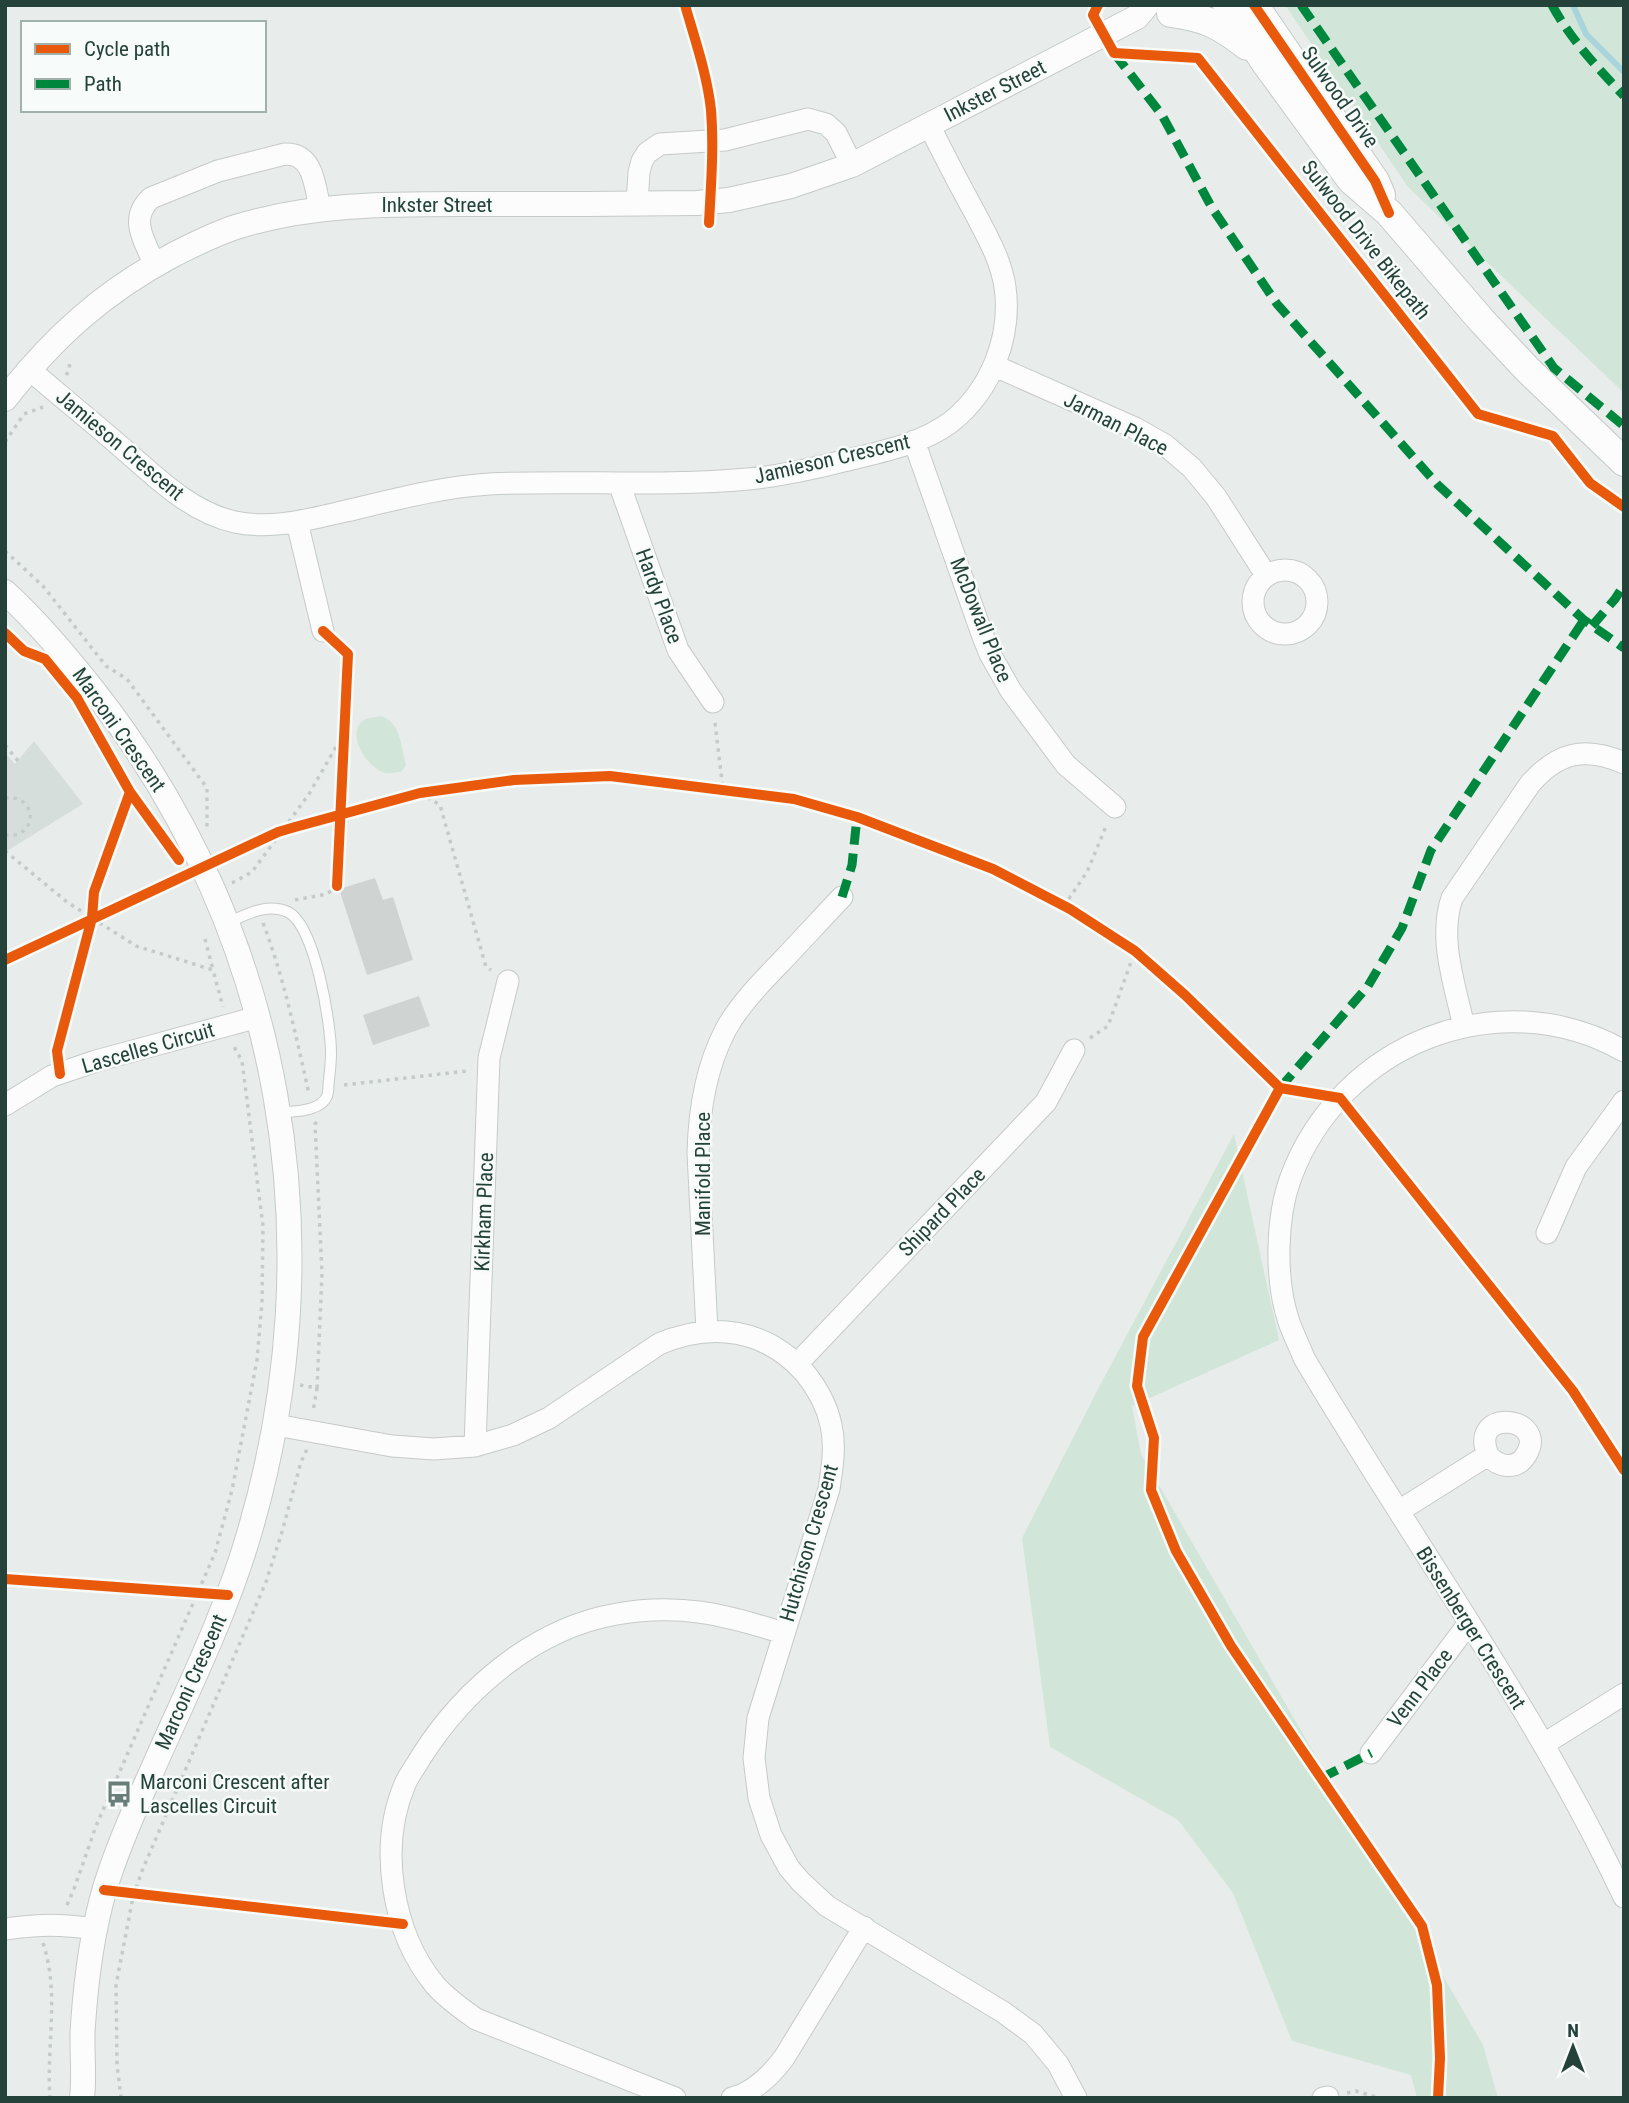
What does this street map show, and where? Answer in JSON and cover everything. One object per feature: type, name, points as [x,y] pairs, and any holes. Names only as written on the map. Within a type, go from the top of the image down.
[{"type":"main road","name":"Sulwood Drive","points":[[1227,5],[1351,180],[1389,213],[1527,369],[1624,462]]},
{"type":"main road","name":"Sulwood Drive","points":[[1254,5],[1376,181],[1389,213]]},
{"type":"main road","points":[[1160,10],[1198,17],[1223,27],[1267,65]]},
{"type":"street","name":"Inkster Street","points":[[5,400],[29,369],[73,323],[104,297],[155,265],[235,227],[299,212],[384,204],[697,203],[729,200],[791,187],[852,165],[1160,10]]},
{"type":"street","points":[[638,204],[642,161],[660,144],[725,140],[808,119],[826,124],[836,133],[852,165]]},
{"type":"street","name":"Jamieson Crescent","points":[[29,369],[175,493],[203,511],[234,522],[265,526],[297,522],[435,491],[488,485],[665,484],[749,479],[791,473],[873,454],[914,441],[950,422],[971,403],[995,366],[1006,320],[1002,273],[991,244],[929,125]]},
{"type":"street","points":[[155,265],[141,234],[138,220],[143,205],[151,198],[218,171],[293,154],[310,166],[320,209]]},
{"type":"street","name":"Jarman Place","points":[[995,366],[1135,428],[1165,445],[1192,468],[1216,497],[1266,575]]},
{"type":"street","name":"McDowall Place","points":[[914,441],[990,654],[1011,691],[1066,765],[1115,807]]},
{"type":"street","name":"Hardy Place","points":[[619,484],[678,650],[713,702]]},
{"type":"street","points":[[297,522],[323,631]]},
{"type":"street","name":"Marconi Crescent","points":[[5,592],[62,651],[121,726],[201,843],[209,881],[227,923],[258,1017],[278,1113],[289,1210],[287,1347],[276,1425],[249,1535],[228,1595],[121,1840],[104,1890],[83,2028],[86,2091]]},
{"type":"street","points":[[1464,1027],[1447,944],[1446,915],[1452,898],[1539,773],[1561,758],[1573,755],[1598,753],[1624,763]]},
{"type":"street","name":"Manifold Place","points":[[707,1331],[698,1153],[701,1110],[710,1068],[726,1030],[749,996],[842,897]]},
{"type":"street","name":"Kirkham Place","points":[[475,1446],[489,1058],[508,981]]},
{"type":"street","name":"Lascelles Circuit","points":[[5,1105],[60,1074],[96,1061],[258,1017]]},
{"type":"street","name":"Bissenberger Crescent","points":[[1624,1051],[1560,1026],[1511,1021],[1464,1027],[1395,1052],[1361,1076],[1334,1104],[1310,1139],[1291,1178],[1284,1203],[1279,1246],[1280,1274],[1287,1317],[1304,1359],[1544,1744],[1624,1897]]},
{"type":"street","name":"Shipard Place","points":[[797,1364],[1046,1102],[1074,1050]]},
{"type":"street","points":[[1547,1233],[1576,1167],[1624,1101]]},
{"type":"street","name":"Hutchison Crescent","points":[[276,1425],[392,1446],[434,1449],[475,1446],[513,1435],[550,1418],[659,1344],[674,1338],[719,1330],[755,1337],[777,1348],[797,1364],[815,1386],[828,1413],[832,1427],[834,1458],[829,1489],[758,1718],[754,1758],[759,1797],[771,1835],[789,1868],[827,1906],[1003,2012],[1033,2035],[1058,2064],[1076,2098]]},
{"type":"street","points":[[1399,1511],[1488,1455]]},
{"type":"street","points":[[675,2098],[476,2019],[448,1998],[425,1971],[407,1937],[395,1900],[392,1840],[399,1802],[405,1783],[434,1737],[468,1697],[506,1663],[548,1637],[593,1619],[664,1609],[687,1609],[734,1617],[783,1633]]},
{"type":"street","name":"Venn Place","points":[[1371,1754],[1469,1623]]},
{"type":"street","points":[[1544,1744],[1624,1694]]},
{"type":"street","points":[[5,1929],[60,1924],[96,1929]]},
{"type":"street","points":[[732,2098],[752,2089],[775,2070],[864,1927]]},
{"type":"lane","points":[[227,923],[270,907],[290,913],[304,930],[327,1006],[331,1054],[327,1096],[322,1103],[312,1108],[278,1113]]},
{"type":"path","points":[[5,442],[24,414],[43,407],[69,371],[71,357]]},
{"type":"path","points":[[5,551],[43,586],[106,666],[127,679],[207,788],[201,843]]},
{"type":"path","points":[[710,789],[729,791],[713,702]]},
{"type":"path","points":[[343,760],[345,720]]},
{"type":"path","points":[[317,1388],[322,1274],[315,1124],[280,971],[254,900],[241,897],[230,884],[252,872],[283,831],[309,794],[344,733]]},
{"type":"path","points":[[5,745],[19,762]]},
{"type":"path","points":[[407,797],[433,791]]},
{"type":"path","points":[[420,793],[440,804],[486,967],[508,981]]},
{"type":"path","points":[[5,798],[20,799],[25,803],[30,821],[24,832],[5,835]]},
{"type":"path","points":[[1052,900],[1067,907],[1087,872],[1115,807]]},
{"type":"path","points":[[266,838],[306,824]]},
{"type":"path","points":[[5,851],[67,902],[136,946],[213,970],[231,1041],[242,1062],[263,1226],[257,1360],[232,1490],[215,1553],[96,1826],[66,1906],[47,1907],[41,1938],[48,1960],[53,2012],[50,2098]]},
{"type":"path","points":[[284,898],[295,900],[327,894],[337,880]]},
{"type":"path","points":[[92,918],[93,905]]},
{"type":"path","points":[[84,928],[92,918],[104,912]]},
{"type":"path","points":[[1124,944],[1145,960]]},
{"type":"path","points":[[1074,1050],[1108,1026],[1135,951]]},
{"type":"path","points":[[343,1094],[344,1083],[489,1069]]},
{"type":"path","points":[[315,1124],[322,1120]]},
{"type":"path","points":[[184,1591],[228,1595]]},
{"type":"path","points":[[104,1890],[148,1895]]},
{"type":"path","points":[[1325,2097],[1356,2091],[1379,2098]]},
{"type":"shaded area","points":[[34,741],[83,804],[5,852],[5,753],[15,764]]},
{"type":"green space","points":[[1285,5],[1624,5],[1624,393],[1408,187]]},
{"type":"green space","points":[[381,716],[393,724],[399,736],[406,765],[402,771],[388,773],[379,770],[366,758],[357,742],[358,726],[364,720]]},
{"type":"green space","points":[[1234,1134],[1279,1340],[1132,1406],[1141,1454],[1483,2045],[1498,2098],[1417,2098],[1411,2075],[1292,2041],[1233,1893],[1178,1820],[1050,1747],[1022,1538]]},
{"type":"building","points":[[375,878],[383,900],[393,897],[413,960],[367,975],[339,889]]},
{"type":"building","points":[[419,996],[430,1026],[373,1045],[363,1015]]},
{"type":"waterway","points":[[1573,5],[1586,34],[1624,72]]},
{"type":"marked path","points":[[1301,5],[1554,368],[1624,426]]},
{"type":"marked path","points":[[1552,5],[1576,42],[1624,96]]},
{"type":"marked path","points":[[1114,53],[1162,115],[1212,208],[1277,304],[1438,485],[1584,620],[1624,648]]},
{"type":"marked path","points":[[1592,626],[1624,585]]},
{"type":"marked path","points":[[1280,1088],[1368,986],[1402,928],[1431,850],[1584,620]]},
{"type":"marked path","points":[[842,897],[852,865],[857,817]]},
{"type":"marked path","points":[[1321,1778],[1371,1753]]},
{"type":"cycle path","points":[[685,5],[704,70],[711,110],[709,223]]},
{"type":"cycle path","name":"Sulwood Drive Bikepath","points":[[1098,5],[1093,15],[1114,53],[1198,58],[1478,414],[1553,436],[1590,483],[1624,507]]},
{"type":"cycle path","points":[[1254,5],[1375,181],[1389,213]]},
{"type":"cycle path","points":[[323,631],[348,654],[337,886]]},
{"type":"cycle path","points":[[5,633],[24,651],[45,659],[77,698],[130,792],[179,860]]},
{"type":"cycle path","points":[[5,960],[278,832],[420,793],[514,780],[610,776],[794,799],[857,817],[993,869],[1070,909],[1135,951],[1185,995],[1280,1088],[1340,1098],[1573,1391],[1624,1470]]},
{"type":"cycle path","points":[[60,1074],[57,1051],[92,918],[94,892],[130,792]]},
{"type":"cycle path","points":[[1280,1088],[1143,1337],[1137,1386],[1154,1438],[1151,1490],[1176,1551],[1231,1646],[1422,1926],[1437,1985],[1440,2058],[1438,2098]]},
{"type":"cycle path","points":[[5,1579],[228,1595]]},
{"type":"cycle path","points":[[104,1890],[403,1924]]},
{"type":"place","name":"Marconi Crescent after Lascelles Circuit","points":[[119,1794]]}]
